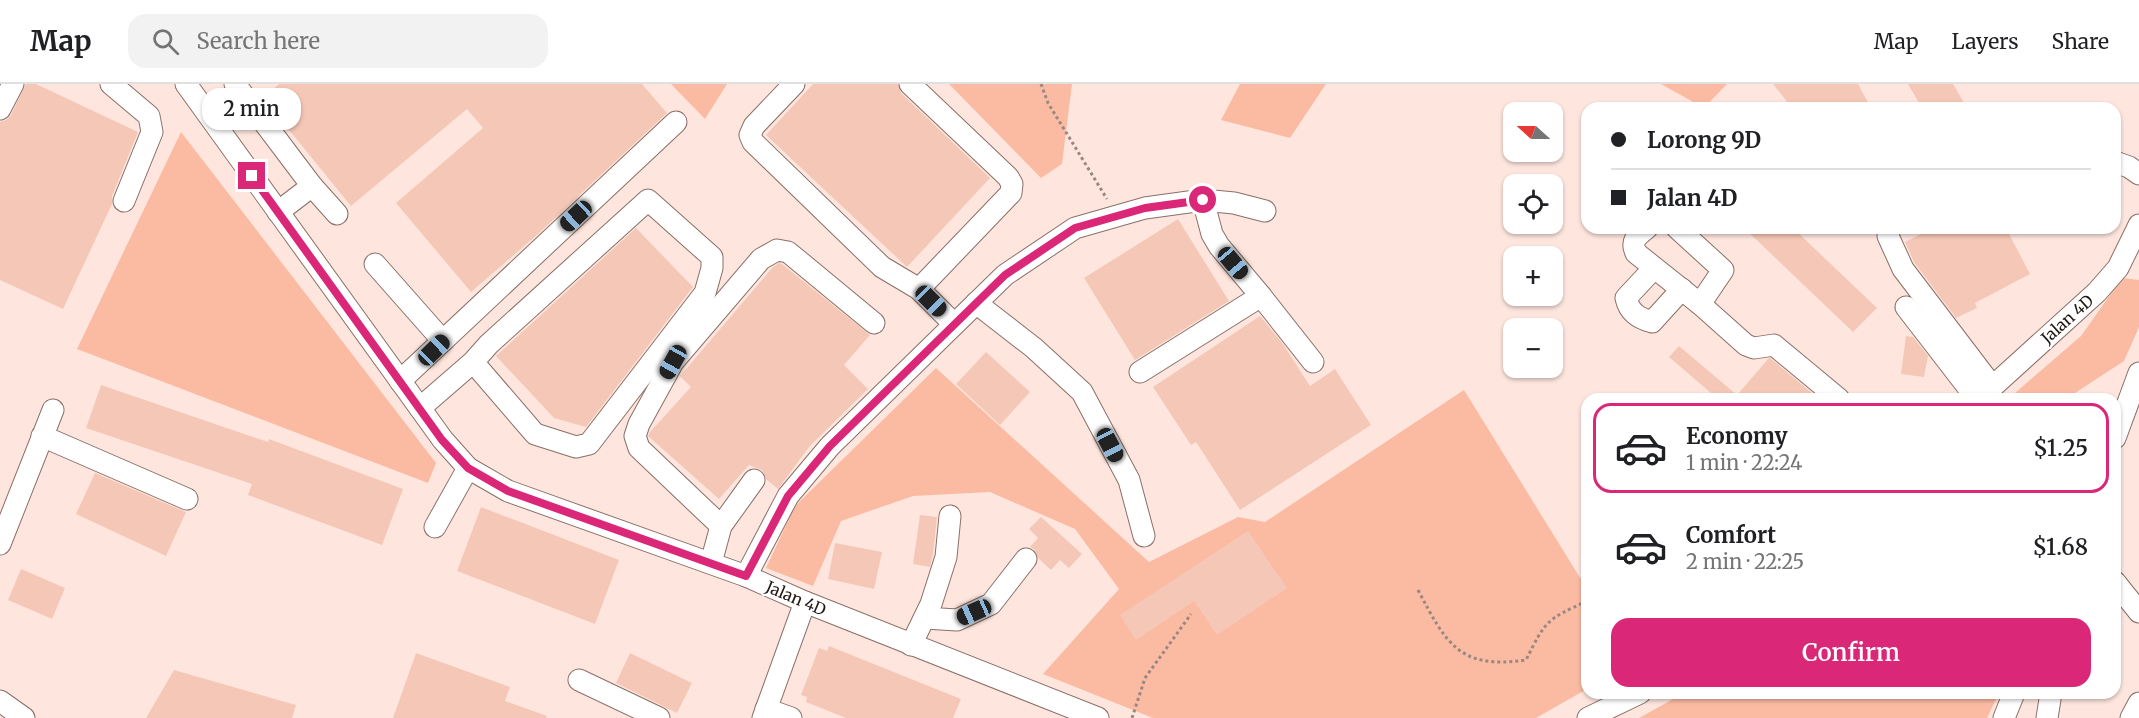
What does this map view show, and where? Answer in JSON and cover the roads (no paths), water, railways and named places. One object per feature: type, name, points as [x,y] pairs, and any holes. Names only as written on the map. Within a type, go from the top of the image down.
[{"type":"street","points":[[0,109],[13,84]]},
{"type":"street","points":[[111,84],[149,116],[152,132],[124,201]]},
{"type":"street","name":"Jalan 4D","points":[[186,84],[442,440],[468,468],[508,491],[746,576],[911,645],[1098,718]]},
{"type":"street","points":[[235,84],[312,186],[337,214]]},
{"type":"street","points":[[794,84],[754,126],[750,135],[753,142],[882,267],[919,289],[954,324]]},
{"type":"street","points":[[909,84],[1008,177],[1012,184],[1011,193],[919,289]]},
{"type":"street","points":[[400,381],[676,122]]},
{"type":"street","points":[[2121,164],[2139,174]]},
{"type":"street","points":[[278,212],[312,186]]},
{"type":"street","points":[[420,408],[648,200],[712,257],[712,268],[705,293],[589,444],[576,447],[535,434],[473,362]]},
{"type":"street","points":[[1203,200],[1212,234],[1219,246],[1313,362]]},
{"type":"street","points":[[746,576],[788,496],[830,446],[1005,275],[1075,228],[1145,208],[1203,200],[1234,203],[1265,211]]},
{"type":"street","name":"Jalan 4D","points":[[1984,393],[2097,292],[2118,268],[2139,225]]},
{"type":"street","points":[[1640,234],[1635,238],[1633,246],[1636,253],[1701,304],[1746,345],[1754,348],[1774,345],[1832,393]]},
{"type":"street","points":[[1684,234],[1723,270],[1701,304]]},
{"type":"street","points":[[1888,234],[1903,269],[1981,393]]},
{"type":"street","points":[[721,526],[639,448],[635,436],[639,424],[673,362],[761,259],[777,250],[788,252],[874,323]]},
{"type":"street","points":[[375,264],[443,341]]},
{"type":"street","points":[[1654,268],[1626,298],[1628,308],[1641,319],[1652,322],[1682,289]]},
{"type":"street","points":[[1140,372],[1261,296]]},
{"type":"street","points":[[976,303],[1034,348],[1082,392],[1129,480],[1144,536]]},
{"type":"street","points":[[1906,307],[1980,393]]},
{"type":"street","points":[[2121,422],[2139,373]]},
{"type":"street","points":[[0,544],[4,522],[53,411]]},
{"type":"street","points":[[42,436],[187,499]]},
{"type":"street","points":[[435,527],[468,468]]},
{"type":"street","points":[[711,563],[721,526],[754,480]]},
{"type":"street","points":[[911,645],[925,618],[946,557],[950,516]]},
{"type":"street","points":[[925,618],[957,620],[990,604],[1026,560]]},
{"type":"street","points":[[2121,590],[2139,612]]},
{"type":"street","points":[[791,718],[764,713],[805,602]]},
{"type":"street","points":[[579,680],[659,718]]},
{"type":"street","points":[[1588,718],[1628,699]]},
{"type":"street","points":[[2004,718],[2012,699]]},
{"type":"street","points":[[2047,718],[2050,699]]},
{"type":"street","points":[[0,701],[24,718]]},
{"type":"street","points":[[2131,718],[2139,703]]}]
